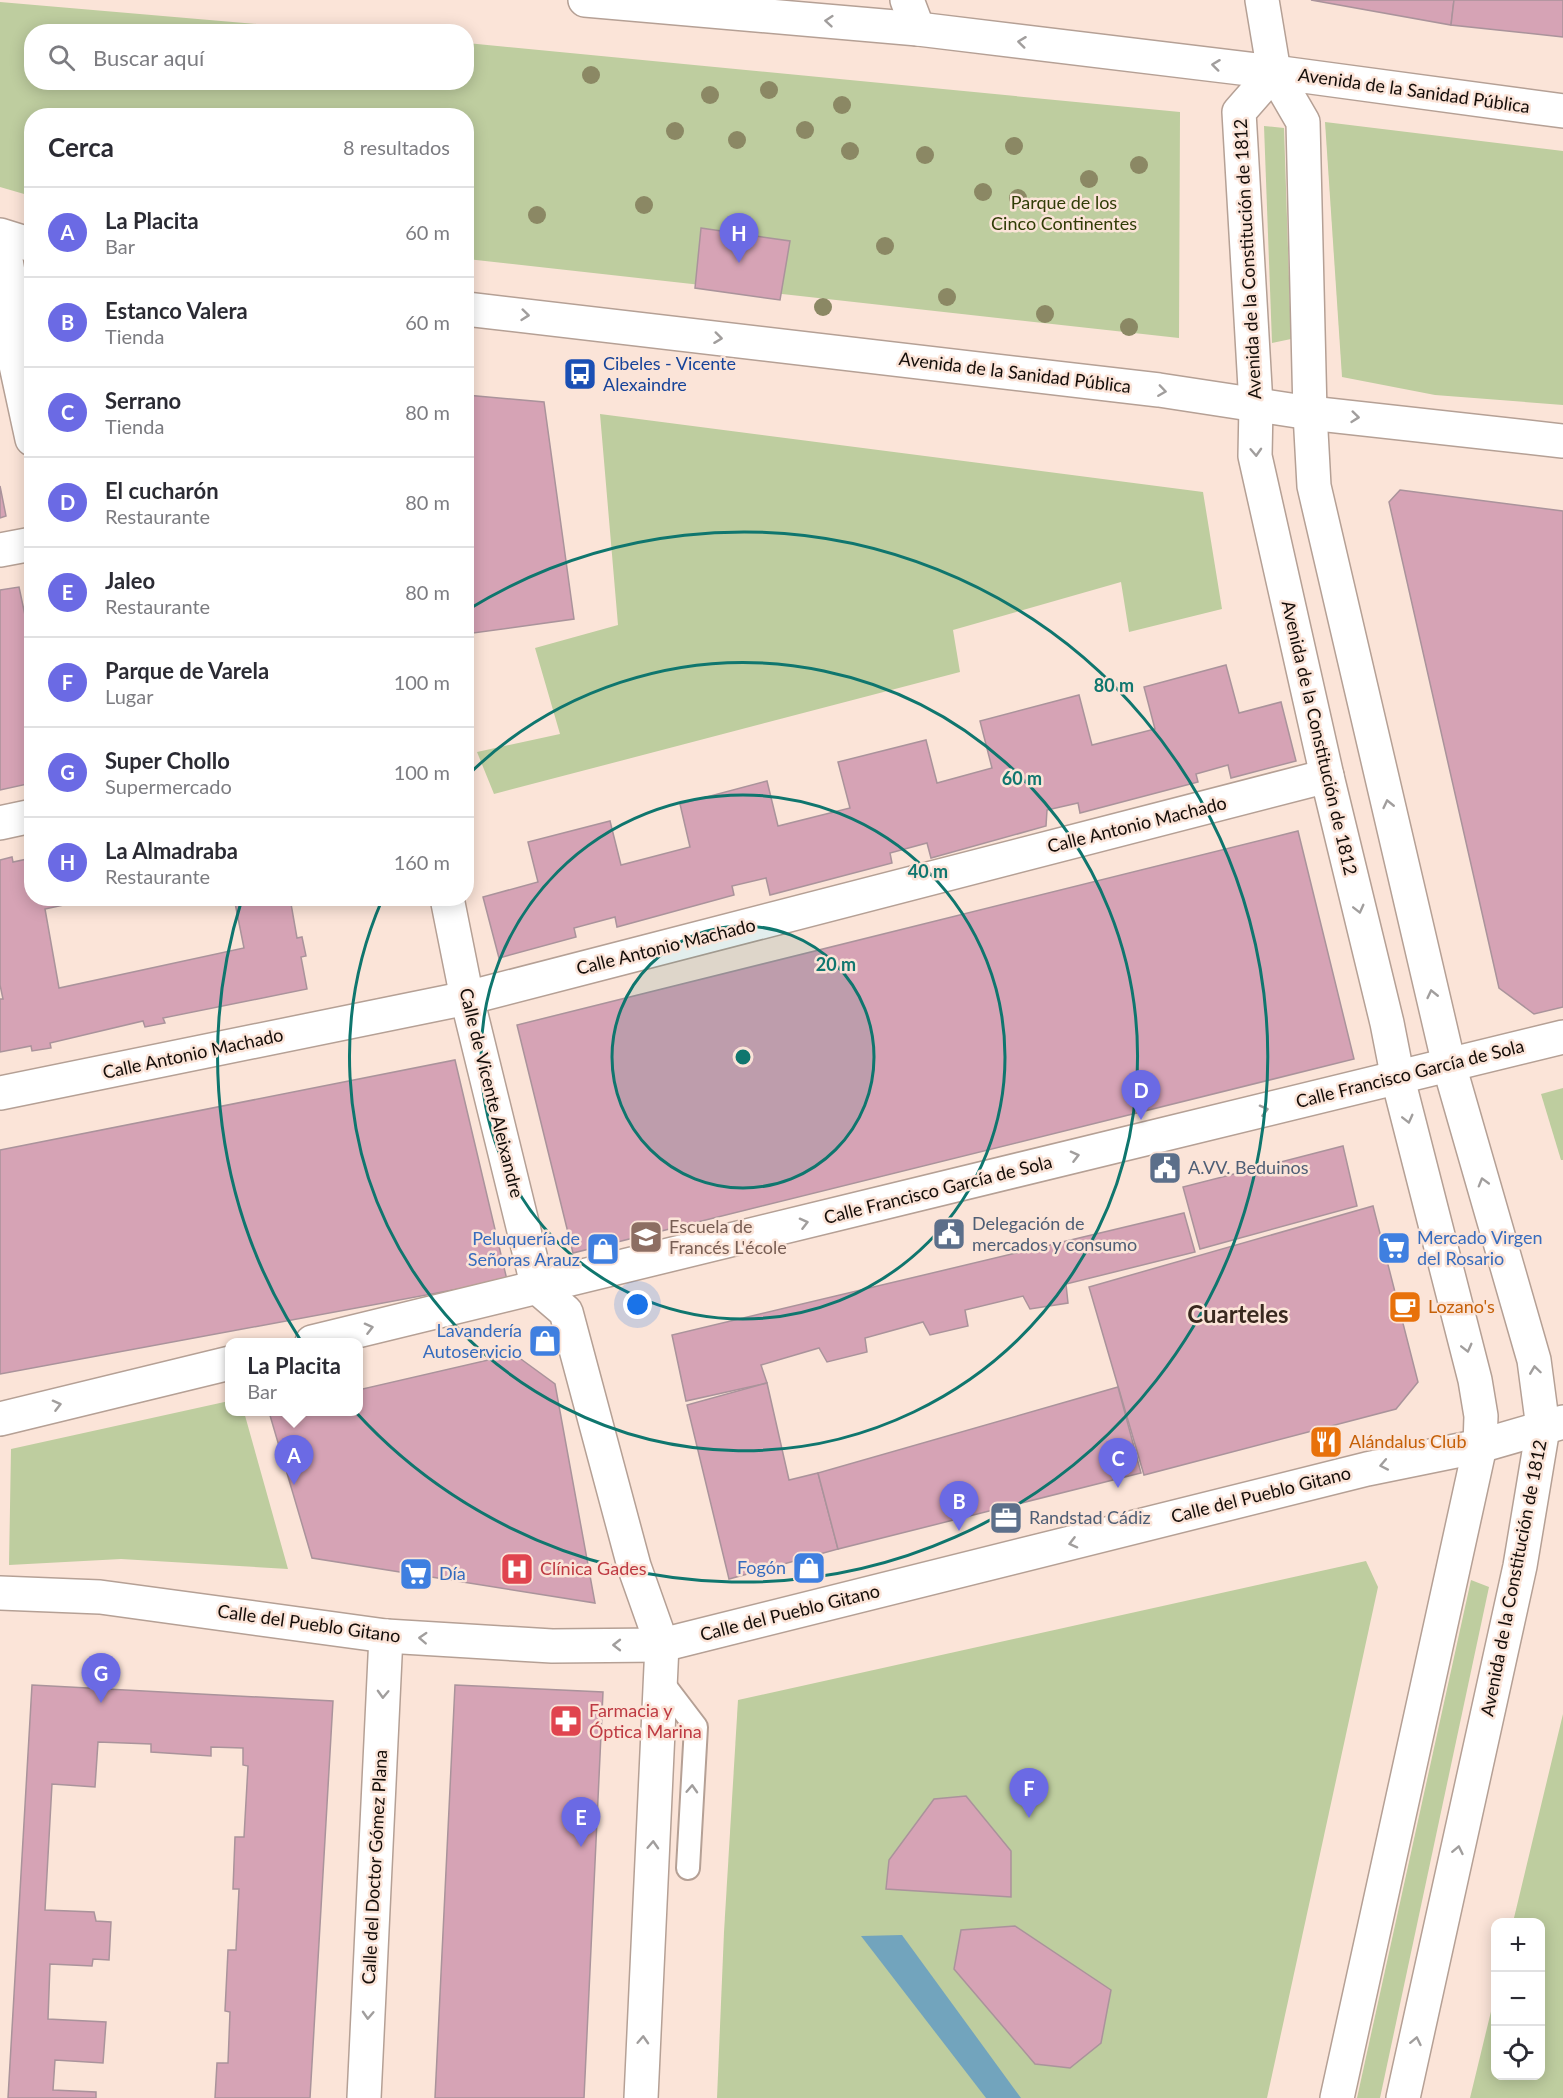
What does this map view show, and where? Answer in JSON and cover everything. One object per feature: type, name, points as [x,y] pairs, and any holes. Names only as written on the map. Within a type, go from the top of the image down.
[{"type":"street","name":"Avenida de la Sanidad Pública","points":[[585,0],[913,14],[1274,72],[1563,111]]},
{"type":"street","points":[[1262,0],[1274,72]]},
{"type":"street","name":"Avenida de la Constitución de 1812","points":[[1337,2098],[1480,1446],[1481,1416],[1476,1380],[1398,1078],[1255,456],[1256,405],[1239,112],[1274,72],[1303,122],[1314,486],[1449,1065],[1553,1425],[1403,2098]]},
{"type":"street","points":[[14,248],[10,284],[9,333],[24,402]]},
{"type":"street","name":"Avenida de la Sanidad Pública","points":[[474,310],[1159,390],[1310,413],[1563,441]]},
{"type":"street","points":[[0,550],[24,546]]},
{"type":"street","name":"Calle Antonio Machado","points":[[0,1093],[467,998],[1327,776]]},
{"type":"street","points":[[0,823],[24,818]]},
{"type":"street","name":"Calle de Vicente Aleixandre","points":[[449,906],[467,998],[538,1288]]},
{"type":"street","name":"Calle Francisco García de Sola","points":[[329,1338],[1563,1037]]},
{"type":"street","points":[[538,1288],[566,1312],[634,1566],[662,1645],[640,2098]]},
{"type":"street","points":[[0,1419],[225,1364]]},
{"type":"street","name":"Calle del Pueblo Gitano","points":[[0,1593],[110,1598],[386,1636],[552,1646],[662,1645],[1367,1469],[1480,1446],[1553,1425]]},
{"type":"street","name":"Calle del Doctor Gómez Plana","points":[[364,2098],[386,1636]]},
{"type":"lane","points":[[661,1681],[696,1727],[687,1868]]},
{"type":"green space","name":"Parque de los Cinco Continentes","points":[[0,2],[256,24],[24,24],[24,90],[474,90],[474,44],[1180,112],[1179,338],[474,260],[474,108],[24,108],[24,194],[0,187]]},
{"type":"green space","points":[[1325,122],[1563,151],[1563,405],[1435,395],[1342,377]]},
{"type":"green space","points":[[1264,126],[1284,128],[1291,339],[1272,343]]},
{"type":"green space","points":[[600,414],[1203,492],[1222,609],[1129,632],[1121,582],[953,630],[960,672],[494,794],[477,752],[560,734],[535,648],[618,625]]},
{"type":"green space","points":[[1563,1088],[1563,1160],[1561,1160],[1541,1094]]},
{"type":"green space","points":[[225,1402],[225,1416],[245,1416],[288,1569],[121,1559],[9,1565],[11,1449]]},
{"type":"green space","points":[[1366,1561],[1378,1587],[1267,2098],[717,2098],[738,1700]]},
{"type":"green space","points":[[1471,1580],[1489,1587],[1380,2098],[1357,2098]]},
{"type":"green space","points":[[1563,1714],[1563,2098],[1470,2098],[1491,2011],[1491,2080],[1545,2080],[1545,1918],[1514,1918]]},
{"type":"water","points":[[902,1935],[1021,2098],[986,2098],[861,1936]]},
{"type":"building","points":[[1311,0],[1454,0],[1451,25]]},
{"type":"building","points":[[1454,0],[1563,0],[1563,37],[1451,25]]},
{"type":"building","points":[[701,228],[790,241],[780,300],[695,288]]},
{"type":"building","points":[[474,396],[544,402],[574,619],[474,633]]},
{"type":"building","points":[[0,486],[6,516],[0,518]]},
{"type":"building","points":[[1400,490],[1563,511],[1563,1007],[1534,1014],[1499,988],[1389,502]]},
{"type":"building","points":[[19,587],[24,610],[24,785],[0,790],[0,590]]},
{"type":"building","points":[[1226,665],[1239,713],[1281,702],[1296,761],[1231,778],[1228,765],[1196,774],[1198,782],[1080,813],[1078,803],[1047,810],[1046,826],[931,858],[927,843],[890,853],[892,863],[770,895],[766,878],[732,886],[734,895],[617,927],[615,917],[574,928],[576,937],[499,958],[483,897],[538,882],[528,842],[610,821],[621,865],[690,847],[680,804],[767,781],[778,826],[850,808],[838,762],[926,740],[937,783],[992,768],[980,721],[1079,695],[1092,745],[1155,729],[1144,687]]},
{"type":"building","points":[[1298,831],[1354,1059],[573,1253],[517,1025]]},
{"type":"building","points":[[12,857],[13,862],[24,860],[24,906],[59,906],[45,909],[59,988],[244,948],[236,906],[291,906],[297,938],[302,937],[306,956],[301,957],[307,989],[163,1018],[165,1023],[145,1027],[143,1021],[50,1043],[51,1048],[32,1051],[31,1046],[0,1052],[0,999],[3,999],[0,985],[0,860]]},
{"type":"building","points":[[455,1060],[507,1280],[0,1374],[0,1150]]},
{"type":"building","points":[[1343,1146],[1357,1206],[1200,1249],[1183,1187]]},
{"type":"building","points":[[1373,1206],[1418,1382],[1396,1409],[1144,1475],[1089,1287]]},
{"type":"building","points":[[1184,1213],[1195,1252],[1066,1284],[1068,1303],[1030,1309],[1023,1296],[965,1310],[968,1326],[930,1335],[923,1322],[865,1338],[867,1352],[827,1362],[819,1348],[761,1365],[767,1383],[686,1401],[672,1335]]},
{"type":"building","points":[[514,1354],[555,1384],[595,1603],[312,1558],[270,1416],[363,1416],[363,1389]]},
{"type":"building","points":[[767,1383],[789,1480],[818,1473],[838,1549],[729,1579],[687,1405]]},
{"type":"building","points":[[1118,1387],[1141,1473],[838,1549],[818,1473]]},
{"type":"building","points":[[32,1685],[333,1701],[310,2098],[215,2098],[217,2063],[228,2063],[230,2012],[225,2011],[228,1950],[236,1950],[239,1889],[233,1889],[235,1837],[244,1837],[248,1766],[243,1765],[243,1748],[211,1747],[211,1756],[151,1752],[151,1744],[98,1742],[95,1787],[52,1784],[45,1910],[94,1912],[96,1921],[111,1922],[109,1960],[93,1959],[92,1966],[50,1964],[48,2019],[106,2022],[103,2063],[55,2060],[53,2090],[96,2092],[96,2098],[8,2098]]},
{"type":"building","points":[[455,1685],[603,1692],[584,2098],[435,2098]]},
{"type":"building","points":[[966,1796],[1011,1851],[1011,1897],[886,1889],[889,1860],[934,1799]]},
{"type":"building","points":[[1015,1926],[1111,1990],[1101,2043],[1070,2068],[1035,2064],[954,1969],[961,1930]]},
{"type":"place","name":"La Almadraba","points":[[739,263]]},
{"type":"place","name":"Cibeles - Vicente Alexaindre","points":[[580,374]]},
{"type":"place","name":"El cucharón","points":[[1141,1120]]},
{"type":"place","name":"A.VV. Beduinos","points":[[1165,1168]]},
{"type":"place","name":"Delegación de mercados y consumo","points":[[949,1234]]},
{"type":"place","name":"Escuela de Francés L'école","points":[[646,1237]]},
{"type":"place","name":"Mercado Virgen del Rosario","points":[[1394,1248]]},
{"type":"place","name":"Peluquería de Señoras Arauz","points":[[603,1249]]},
{"type":"place","name":"Lozano's","points":[[1405,1307]]},
{"type":"place","name":"Lavandería Autoservicio","points":[[545,1341]]},
{"type":"place","name":"Alándalus Club","points":[[1326,1442]]},
{"type":"place","name":"La Placita","points":[[294,1485]]},
{"type":"place","name":"Serrano","points":[[1118,1488]]},
{"type":"place","name":"Randstad Cádiz","points":[[1006,1518]]},
{"type":"place","name":"Estanco Valera","points":[[959,1531]]},
{"type":"place","name":"Fogón","points":[[809,1568]]},
{"type":"place","name":"Clínica Gades","points":[[517,1569]]},
{"type":"place","name":"Día","points":[[416,1574]]},
{"type":"place","name":"Super Chollo","points":[[101,1703]]},
{"type":"place","name":"Farmacia y Óptica Marina","points":[[566,1721]]},
{"type":"place","name":"Parque de Varela","points":[[1029,1818]]},
{"type":"place","name":"Jaleo","points":[[581,1847]]},
{"type":"district","name":"Cuarteles","points":[[1238,1315]]}]
